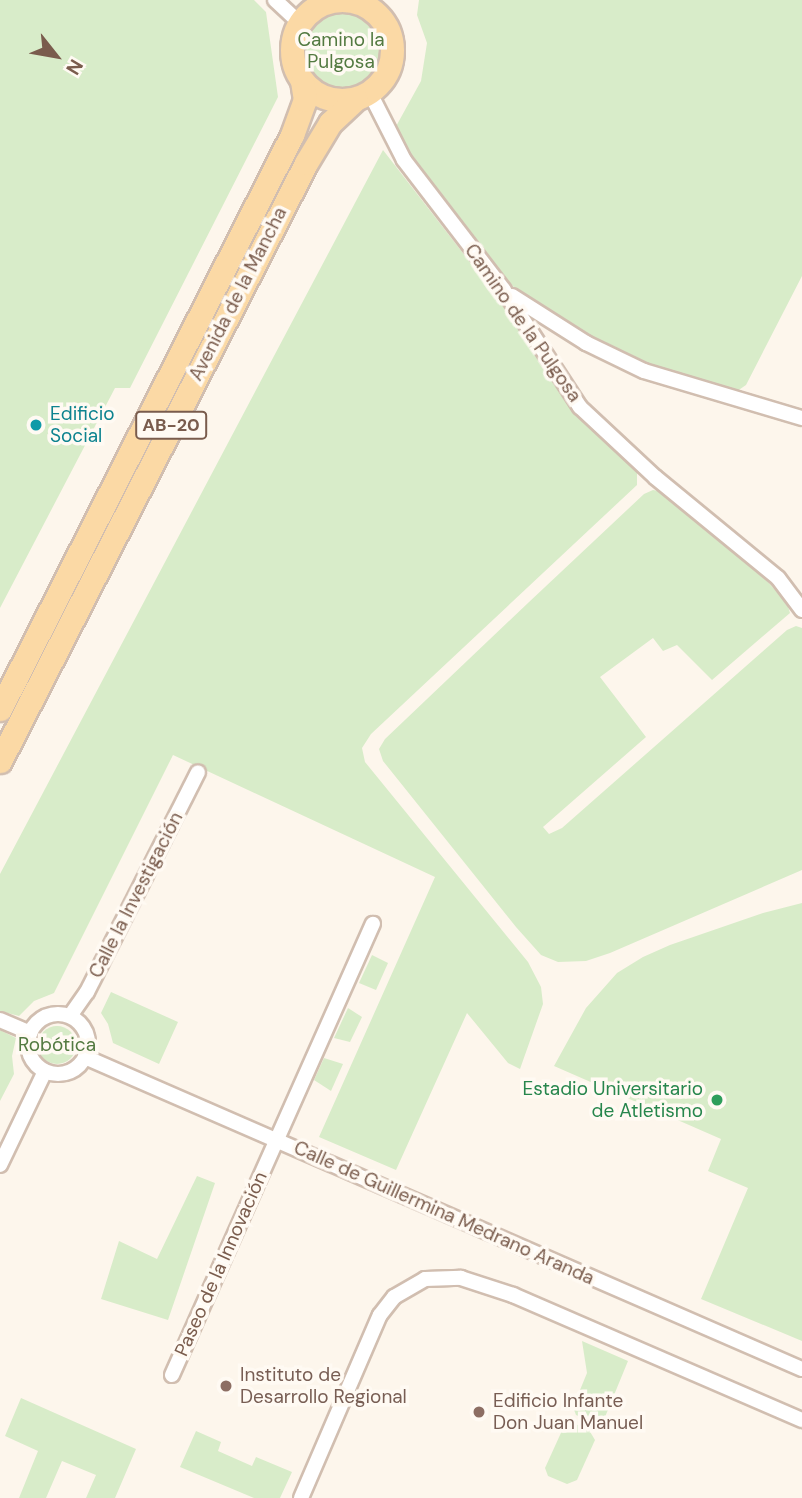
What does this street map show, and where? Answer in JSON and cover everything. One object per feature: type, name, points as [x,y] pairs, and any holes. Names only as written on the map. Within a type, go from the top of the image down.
[{"type":"main road","points":[[300,23],[313,10],[338,0],[354,1],[368,7],[387,27]]},
{"type":"main road","name":"AB-20","points":[[363,96],[389,70],[392,56],[387,27],[390,0]]},
{"type":"main road","name":"AB-20","points":[[300,23],[293,38],[292,55],[302,82]]},
{"type":"main road","points":[[302,82],[327,99],[363,96]]},
{"type":"main road","name":"Avenida de la Mancha","points":[[0,709],[292,135],[305,100],[302,82]]},
{"type":"main road","name":"Avenida de la Mancha","points":[[0,761],[310,154],[330,123],[363,96]]},
{"type":"street","points":[[275,0],[300,23]]},
{"type":"street","name":"Camino de la Pulgosa","points":[[363,96],[404,160],[503,289],[580,407],[655,477],[778,578],[802,610]]},
{"type":"street","points":[[503,289],[556,326],[644,371],[802,418]]},
{"type":"street","name":"Calle la Investigación","points":[[69,1016],[88,992],[198,772]]},
{"type":"street","name":"Paseo de la Innovación","points":[[172,1374],[373,924]]},
{"type":"street","points":[[51,1014],[69,1016],[87,1033],[85,1057],[73,1071],[64,1074],[46,1071],[38,1066],[29,1051],[30,1033],[42,1018],[51,1014]]},
{"type":"street","points":[[0,1020],[30,1033]]},
{"type":"street","name":"Calle de Guillermina Medrano Aranda","points":[[85,1057],[802,1369]]},
{"type":"street","points":[[0,1165],[46,1071]]},
{"type":"street","points":[[301,1498],[380,1315],[394,1297],[425,1279],[461,1278],[513,1295],[802,1420]]},
{"type":"green space","points":[[0,0],[254,0],[266,12],[278,97],[130,388],[115,388],[0,608]]},
{"type":"green space","points":[[419,0],[802,0],[802,276],[746,385],[730,396],[613,355],[518,292],[468,235],[421,175],[394,130],[421,81],[427,43],[417,15]]},
{"type":"green space","name":"Camino la Pulgosa","points":[[341,11],[356,14],[369,23],[378,36],[381,51],[378,66],[369,79],[356,88],[341,91],[326,88],[313,79],[304,66],[301,51],[304,36],[313,23],[326,14]]},
{"type":"green space","points":[[383,150],[504,306],[575,410],[637,472],[637,485],[371,734],[362,748],[365,762],[528,962],[541,987],[543,1004],[520,1069],[508,1063],[467,1013],[396,1170],[319,1137],[435,877],[173,755],[54,993],[34,1001],[19,1016],[0,1011],[0,874]]},
{"type":"green space","points":[[653,490],[668,493],[748,560],[787,603],[790,613],[712,680],[677,645],[663,651],[653,638],[600,677],[646,737],[543,827],[549,834],[562,828],[787,630],[796,626],[802,628],[802,870],[610,953],[586,961],[558,962],[541,955],[516,927],[383,761],[379,749],[385,739],[528,603],[644,494]]},
{"type":"green space","name":"Estadio Universitario de Atletismo","points":[[802,903],[802,1341],[701,1299],[748,1188],[708,1171],[721,1139],[554,1066],[586,1008],[617,973],[670,945],[763,913]]},
{"type":"green space","points":[[372,955],[388,963],[376,990],[359,983]]},
{"type":"green space","points":[[111,992],[178,1022],[159,1064],[113,1043],[108,1024],[101,1013]]},
{"type":"green space","points":[[348,1008],[362,1017],[350,1042],[334,1038]]},
{"type":"green space","name":"Robótica","points":[[57,1026],[71,1031],[76,1045],[71,1059],[57,1064],[43,1059],[38,1045],[43,1031]]},
{"type":"green space","points":[[0,1030],[16,1038],[12,1056],[14,1074],[0,1101]]},
{"type":"green space","points":[[324,1058],[343,1064],[331,1091],[314,1080]]},
{"type":"green space","points":[[197,1176],[215,1183],[168,1320],[101,1299],[119,1241],[157,1259]]},
{"type":"green space","points":[[582,1341],[628,1361],[605,1417],[593,1422],[576,1415],[573,1407],[587,1373]]},
{"type":"green space","points":[[21,1398],[136,1449],[115,1498],[86,1498],[96,1475],[62,1461],[46,1498],[19,1498],[38,1451],[5,1436]]},
{"type":"green space","points":[[571,1422],[589,1430],[595,1440],[577,1480],[567,1484],[548,1476],[545,1468],[565,1424]]},
{"type":"green space","points":[[196,1431],[221,1442],[218,1451],[252,1466],[256,1457],[292,1472],[280,1498],[254,1498],[180,1467]]},
{"type":"place","name":"Edificio Social","points":[[36,425]]},
{"type":"place","name":"Estadio Universitario de Atletismo","points":[[717,1100]]},
{"type":"place","name":"Instituto de Desarrollo Regional","points":[[226,1386]]},
{"type":"place","name":"Edificio Infante Don Juan Manuel","points":[[479,1412]]}]
